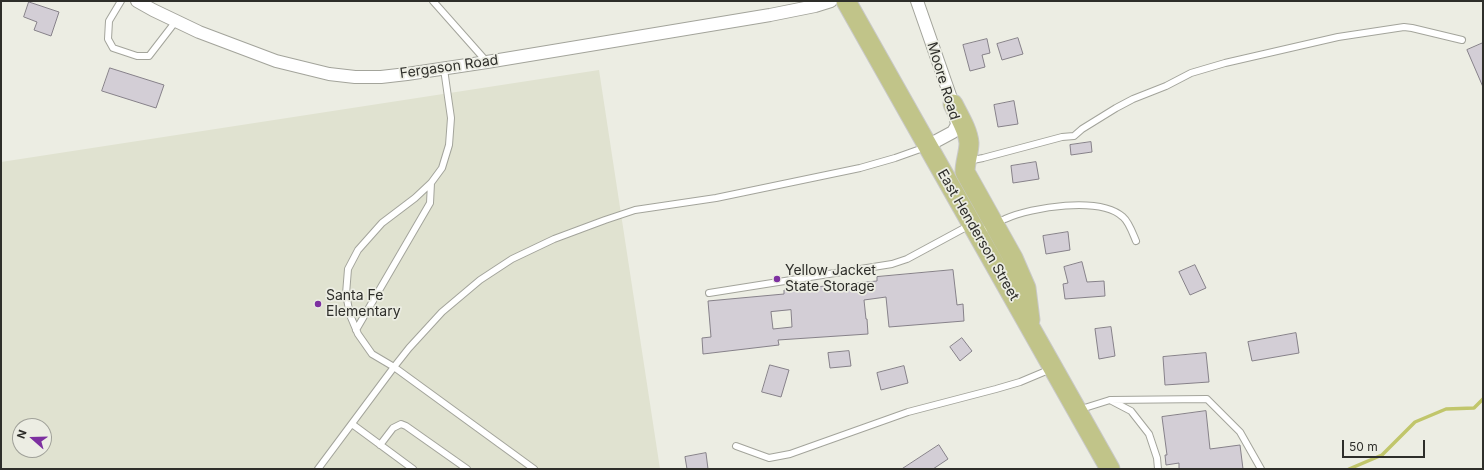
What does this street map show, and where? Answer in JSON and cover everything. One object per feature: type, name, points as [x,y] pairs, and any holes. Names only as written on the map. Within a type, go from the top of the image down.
[{"type":"main road","name":"East Henderson Street","points":[[846,1],[1110,469]]},
{"type":"main road","points":[[953,104],[965,129],[969,143],[965,172],[1013,258],[1026,288],[1031,329]]},
{"type":"street","name":"Fergason Road","points":[[137,1],[200,32],[276,61],[329,74],[355,77],[381,77],[444,69],[770,15],[815,6],[831,1]]},
{"type":"street","name":"Moore Road","points":[[917,1],[953,104],[957,125],[953,132],[927,146]]},
{"type":"lane","points":[[121,1],[109,21],[108,39],[113,48],[124,53],[137,56],[149,56],[176,21]]},
{"type":"lane","points":[[433,1],[487,62]]},
{"type":"lane","points":[[967,159],[973,160],[983,158],[1062,137],[1074,136],[1082,129],[1116,108],[1133,99],[1166,86],[1191,73],[1338,36],[1404,27],[1462,40]]},
{"type":"lane","points":[[444,69],[451,118],[450,145],[442,168],[431,183],[415,198],[382,223],[358,250],[348,269],[346,294],[350,314],[356,330],[372,354],[394,367],[534,469]]},
{"type":"lane","points":[[318,469],[409,348],[442,312],[480,280],[512,259],[554,239],[635,210],[716,198],[860,168],[895,158],[927,146]]},
{"type":"lane","points":[[356,330],[430,203],[431,183]]},
{"type":"lane","points":[[709,293],[892,264],[908,259],[974,229],[994,224],[1037,209],[1081,205],[1094,206],[1112,211],[1124,217],[1136,241]]},
{"type":"lane","points":[[736,446],[769,458],[790,454],[908,412],[1020,382],[1053,368]]},
{"type":"lane","points":[[1076,410],[1110,400],[1207,400],[1240,432],[1261,469]]},
{"type":"lane","points":[[1110,400],[1131,411],[1149,434],[1157,458],[1158,469]]},
{"type":"lane","points":[[352,424],[413,469]]},
{"type":"lane","points":[[380,445],[393,428],[401,424],[467,469]]},
{"type":"shaded area","name":"Santa Fe Elementary","points":[[599,70],[660,469],[1,469],[1,162]]},
{"type":"building","points":[[29,2],[59,12],[51,36],[34,30],[37,22],[24,17]]},
{"type":"building","points":[[1018,38],[1023,54],[1002,60],[997,44]]},
{"type":"building","points":[[987,39],[990,53],[982,55],[985,67],[970,71],[963,45]]},
{"type":"building","points":[[1483,43],[1483,87],[1467,50]]},
{"type":"building","points":[[110,68],[164,85],[156,108],[102,91]]},
{"type":"building","points":[[1014,101],[1018,124],[998,127],[994,105]]},
{"type":"building","points":[[1091,142],[1092,152],[1071,155],[1070,145]]},
{"type":"building","points":[[1036,162],[1039,179],[1013,183],[1011,166]]},
{"type":"building","points":[[1068,232],[1070,250],[1046,254],[1043,236]]},
{"type":"building","points":[[1082,262],[1087,282],[1104,281],[1105,296],[1065,299],[1063,284],[1068,283],[1064,267]]},
{"type":"building","points":[[1195,265],[1206,288],[1190,295],[1179,272]]},
{"type":"building","points":[[953,270],[957,305],[963,304],[964,321],[889,327],[886,297],[864,300],[868,334],[778,340],[779,345],[703,354],[702,338],[711,337],[708,301],[784,294],[784,290],[877,281],[877,277]],"holes":[[[791,310],[792,327],[773,329],[771,312]]]},
{"type":"building","points":[[1111,327],[1115,356],[1099,359],[1095,329]]},
{"type":"building","points":[[1296,333],[1299,353],[1252,361],[1248,342]]},
{"type":"building","points":[[962,338],[972,351],[960,361],[950,347]]},
{"type":"building","points":[[849,351],[851,366],[830,368],[828,353]]},
{"type":"building","points":[[1206,353],[1209,382],[1165,385],[1163,357]]},
{"type":"building","points":[[770,365],[789,370],[781,397],[762,392]]},
{"type":"building","points":[[904,366],[908,383],[881,390],[877,373]]},
{"type":"building","points":[[1206,411],[1210,449],[1240,445],[1243,469],[1179,469],[1179,463],[1166,465],[1165,455],[1167,455],[1162,417]]},
{"type":"building","points":[[939,445],[948,459],[933,469],[902,469]]},
{"type":"building","points":[[706,453],[708,469],[687,469],[685,457]]},
{"type":"waterway","points":[[1349,469],[1382,455],[1415,422],[1446,409],[1474,408],[1483,399]]},
{"type":"place","name":"Yellow Jacket State Storage","points":[[777,279]]},
{"type":"place","name":"Santa Fe Elementary","points":[[318,304]]}]
